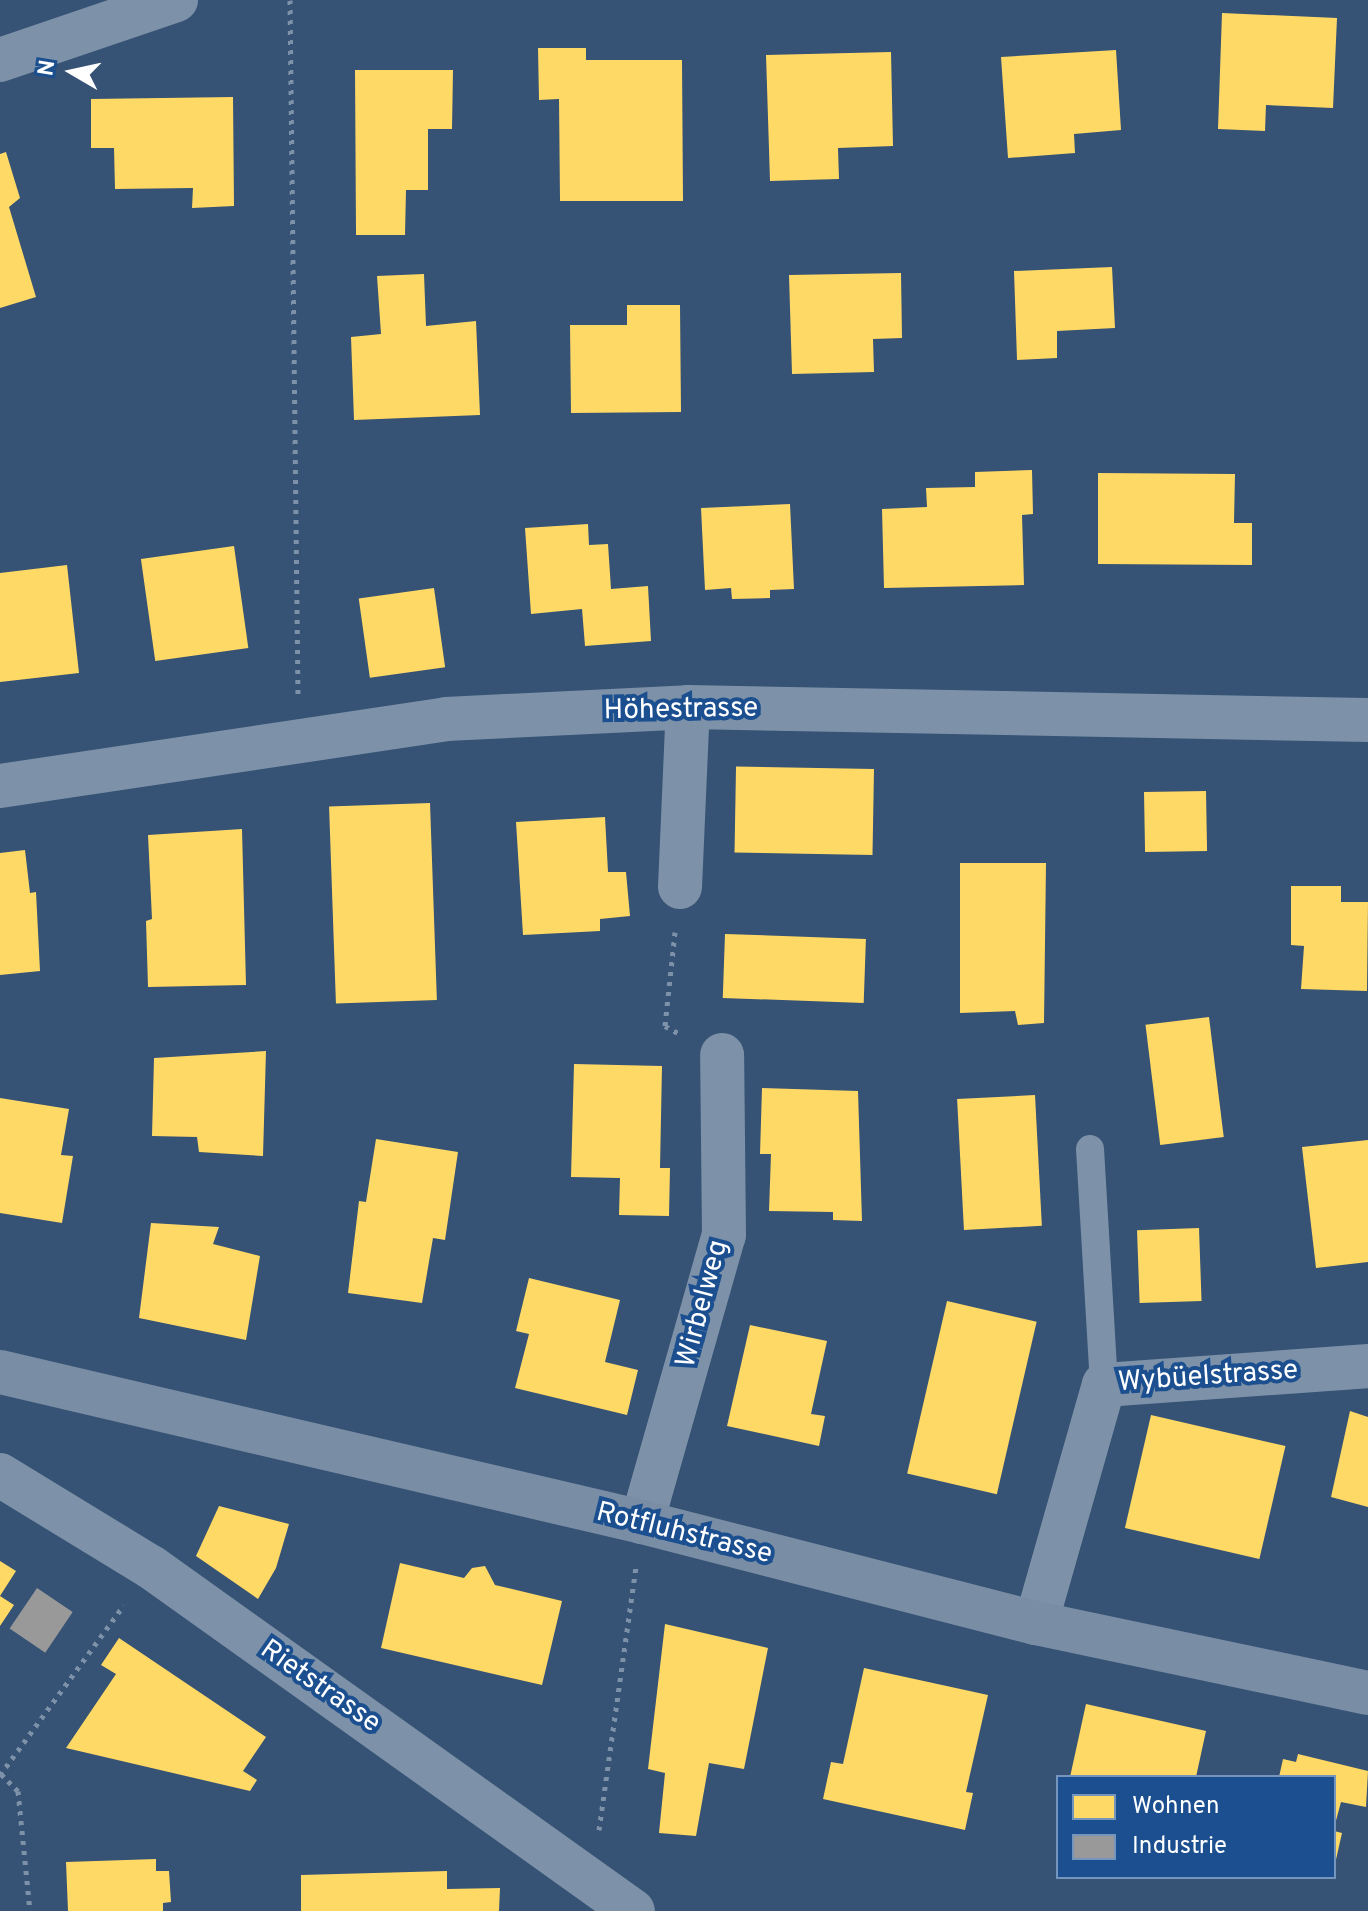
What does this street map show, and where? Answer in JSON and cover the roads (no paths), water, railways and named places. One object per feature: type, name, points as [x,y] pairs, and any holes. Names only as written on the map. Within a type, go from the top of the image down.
[{"type":"main road","name":"Rotfluhstrasse","points":[[0,1372],[642,1522],[1036,1623],[1368,1693]]},
{"type":"street","points":[[0,60],[176,0]]},
{"type":"street","points":[[680,887],[688,707]]},
{"type":"street","name":"Höhestrasse","points":[[0,786],[446,719],[688,707],[1368,720]]},
{"type":"street","name":"Wirbelweg","points":[[642,1522],[724,1235],[722,1055]]},
{"type":"street","name":"Wybüelstrasse","points":[[1036,1623],[1104,1385],[1368,1366]]},
{"type":"street","name":"Rietstrasse","points":[[0,1475],[151,1567],[633,1911]]},
{"type":"lane","points":[[1090,1149],[1104,1385]]}]
